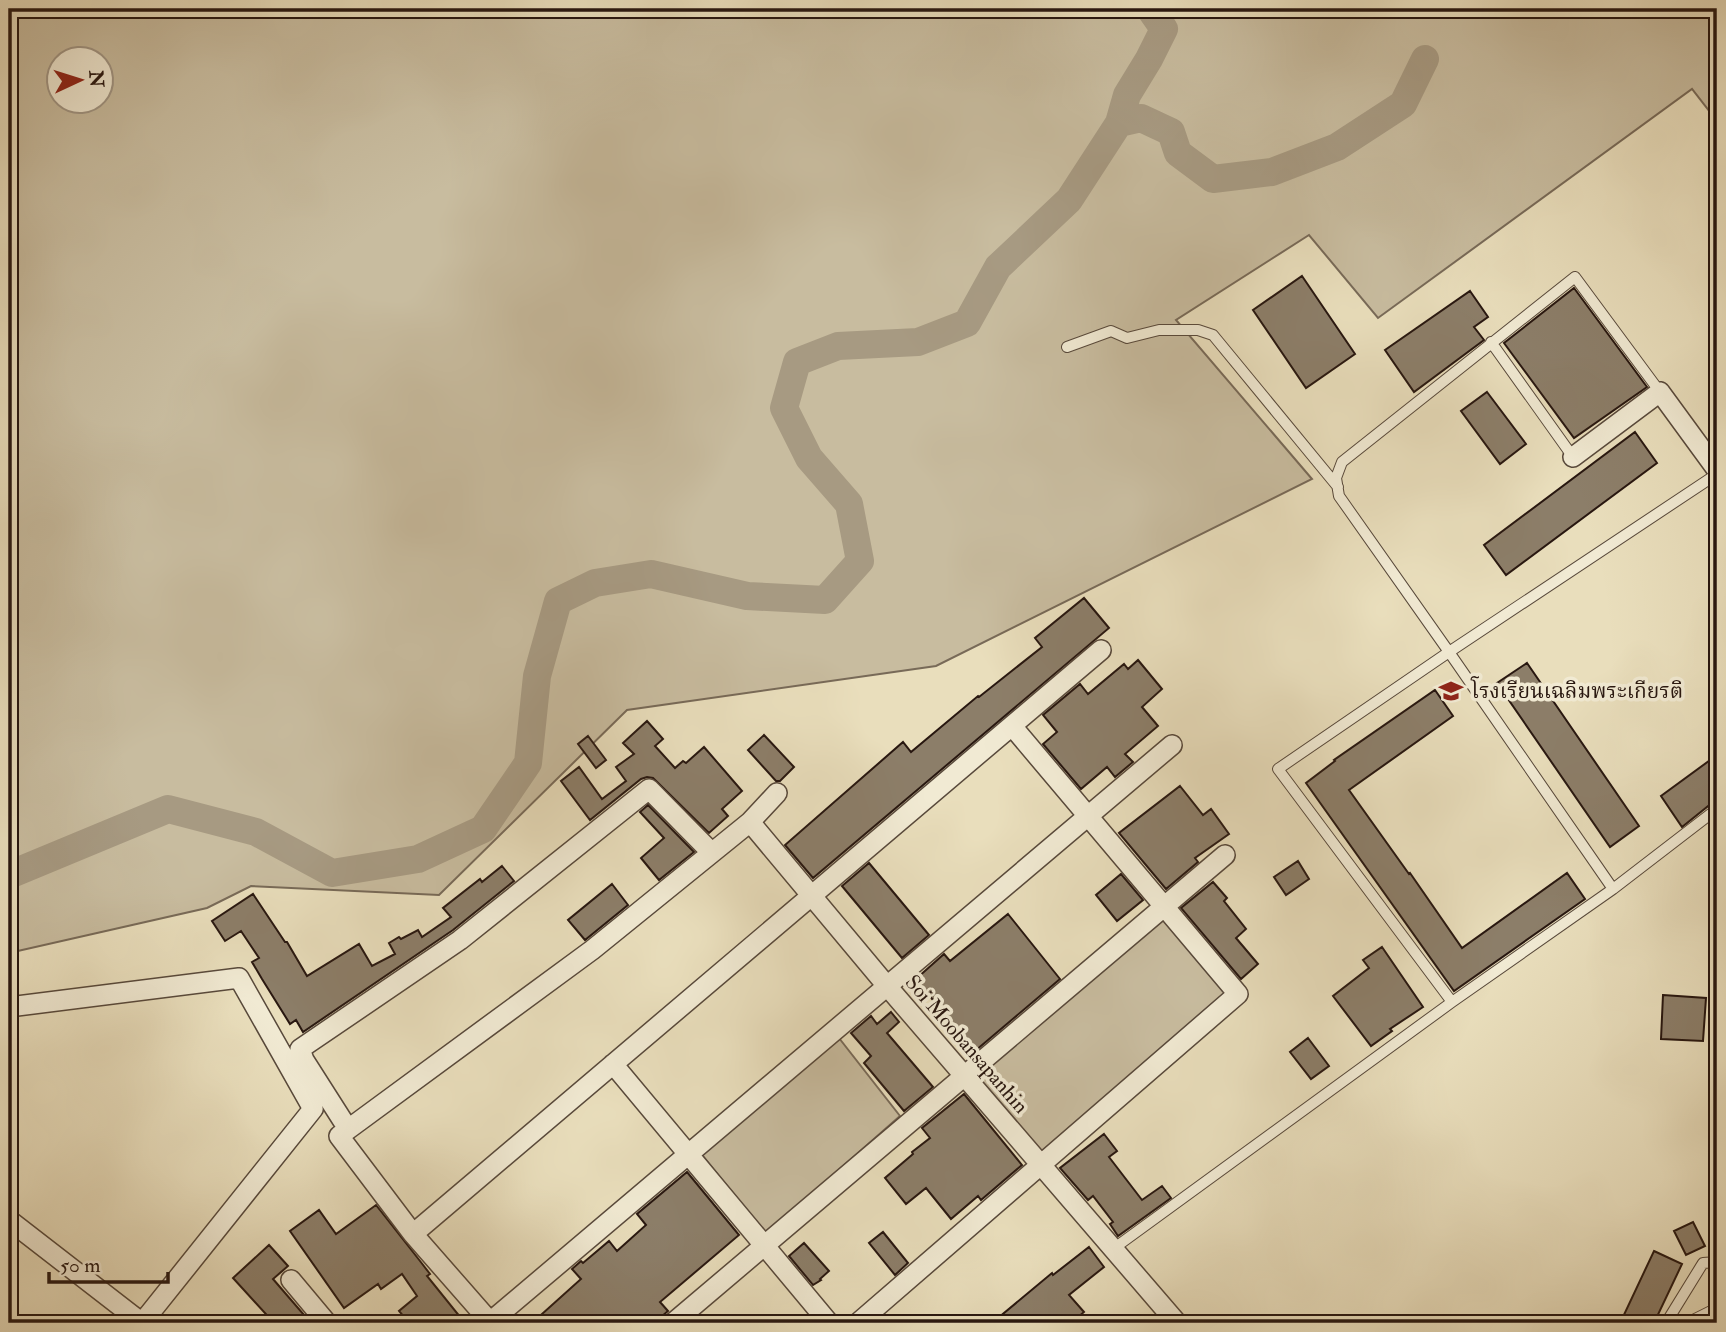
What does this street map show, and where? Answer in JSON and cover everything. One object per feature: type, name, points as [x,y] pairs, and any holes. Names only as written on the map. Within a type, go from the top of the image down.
[{"type":"street","points":[[1573,457],[1660,392],[1717,472]]},
{"type":"street","points":[[413,1234],[1101,650]]},
{"type":"street","points":[[858,1323],[1238,994],[1012,726]]},
{"type":"street","points":[[777,793],[750,822],[592,950],[339,1136],[413,1234],[490,1323],[1172,745]]},
{"type":"street","points":[[348,1129],[304,1060],[300,1049],[460,940],[649,789],[711,852]]},
{"type":"street","name":"Soi Moobansapanhin","points":[[750,822],[887,986],[1177,1323]]},
{"type":"street","points":[[673,1323],[1225,855]]},
{"type":"street","points":[[9,1007],[239,978],[313,1109],[142,1323],[9,1220]]},
{"type":"street","points":[[613,1064],[829,1323]]},
{"type":"street","points":[[291,1280],[327,1323]]},
{"type":"lane","points":[[1613,889],[1339,496],[1336,478],[1342,462],[1575,277],[1660,392]]},
{"type":"lane","points":[[1067,347],[1111,331],[1127,338],[1159,330],[1198,330],[1213,335],[1338,488]]},
{"type":"lane","points":[[1491,342],[1573,457]]},
{"type":"lane","points":[[1452,1002],[1278,769],[1717,472]]},
{"type":"lane","points":[[1113,1249],[1452,1002],[1613,889],[1717,809]]},
{"type":"lane","points":[[1666,1323],[1703,1262],[1717,1262]]},
{"type":"lane","points":[[1687,1323],[1717,1308]]},
{"type":"shaded area","points":[[9,9],[1717,9],[1717,121],[1692,89],[1378,318],[1309,235],[1176,320],[1312,479],[936,666],[627,710],[439,895],[251,886],[207,908],[9,953]]},
{"type":"shaded area","points":[[1165,916],[1228,994],[1041,1152],[976,1076]]},
{"type":"shaded area","points":[[839,1038],[900,1116],[766,1234],[702,1155]]},
{"type":"building","points":[[1302,276],[1355,354],[1306,388],[1253,310]]},
{"type":"building","points":[[1574,288],[1647,387],[1574,438],[1504,343]]},
{"type":"building","points":[[1470,291],[1488,317],[1474,327],[1484,340],[1414,392],[1385,350]]},
{"type":"building","points":[[1487,392],[1526,444],[1500,464],[1461,411]]},
{"type":"building","points":[[1635,432],[1657,463],[1506,575],[1484,545]]},
{"type":"building","points":[[1084,598],[1109,628],[813,878],[785,845],[903,742],[911,752],[1042,647],[1035,638]]},
{"type":"building","points":[[1138,660],[1162,689],[1142,707],[1158,726],[1125,754],[1133,762],[1115,777],[1107,767],[1081,789],[1043,744],[1057,732],[1043,715],[1080,684],[1088,694],[1124,664],[1128,669]]},
{"type":"building","points":[[1527,663],[1639,826],[1610,847],[1497,683]]},
{"type":"building","points":[[1435,690],[1453,716],[1349,790],[1462,948],[1567,873],[1585,899],[1454,991],[1306,783],[1334,760]]},
{"type":"building","points":[[647,721],[663,739],[655,746],[675,768],[683,761],[686,763],[704,747],[742,791],[722,809],[728,816],[709,833],[653,778],[641,779],[590,820],[561,781],[579,767],[602,799],[626,781],[616,767],[634,754],[623,743]]},
{"type":"building","points":[[764,735],[794,767],[780,781],[776,781],[748,750]]},
{"type":"building","points":[[588,736],[606,760],[596,768],[578,744]]},
{"type":"building","points":[[1717,755],[1717,802],[1682,827],[1661,796]]},
{"type":"building","points":[[1180,786],[1203,815],[1211,809],[1229,834],[1195,858],[1198,862],[1166,889],[1119,833]]},
{"type":"building","points":[[648,805],[694,852],[659,880],[641,858],[664,838],[640,812]]},
{"type":"building","points":[[1298,861],[1309,879],[1286,895],[1274,877]]},
{"type":"building","points":[[869,863],[929,935],[902,958],[842,886]]},
{"type":"building","points":[[502,866],[514,881],[453,930],[303,1032],[296,1020],[290,1024],[262,979],[252,962],[259,958],[241,931],[225,941],[212,921],[253,894],[307,976],[359,944],[372,966],[395,954],[389,943],[418,930],[422,937],[451,917],[443,908],[480,879],[482,882]]},
{"type":"building","points":[[1121,874],[1143,900],[1117,921],[1096,895]]},
{"type":"building","points":[[1213,882],[1227,898],[1224,901],[1246,929],[1236,938],[1258,964],[1241,979],[1181,908]]},
{"type":"building","points":[[612,884],[628,905],[585,940],[568,920]]},
{"type":"building","points":[[1008,914],[1060,979],[975,1051],[928,994],[920,1001],[908,986],[944,954],[950,961]]},
{"type":"building","points":[[1382,947],[1423,1007],[1390,1029],[1392,1031],[1371,1046],[1333,996],[1369,968],[1363,960]]},
{"type":"building","points":[[1663,995],[1706,998],[1703,1041],[1661,1039]]},
{"type":"building","points":[[891,1012],[899,1022],[887,1033],[933,1087],[904,1111],[864,1063],[871,1056],[851,1033],[871,1016],[877,1024]]},
{"type":"building","points":[[1308,1038],[1329,1066],[1311,1079],[1290,1052]]},
{"type":"building","points":[[964,1094],[1022,1165],[981,1200],[978,1196],[951,1219],[926,1188],[906,1204],[885,1178],[930,1138],[922,1128]]},
{"type":"building","points":[[1104,1134],[1117,1151],[1109,1157],[1142,1200],[1162,1186],[1171,1198],[1118,1236],[1110,1224],[1113,1222],[1093,1196],[1088,1200],[1060,1168]]},
{"type":"building","points":[[687,1172],[739,1235],[660,1302],[668,1311],[654,1323],[532,1323],[581,1279],[572,1269],[609,1241],[617,1251],[646,1225],[637,1214]]},
{"type":"building","points":[[376,1205],[465,1323],[409,1323],[399,1311],[417,1296],[402,1274],[381,1289],[378,1284],[344,1308],[290,1231],[319,1210],[336,1234]]},
{"type":"building","points":[[1693,1222],[1705,1246],[1686,1255],[1674,1231]]},
{"type":"building","points":[[883,1232],[908,1263],[895,1275],[869,1243]]},
{"type":"building","points":[[804,1243],[829,1271],[813,1285],[789,1256]]},
{"type":"building","points":[[269,1245],[288,1266],[273,1279],[311,1323],[274,1323],[233,1278]]},
{"type":"building","points":[[1089,1247],[1104,1267],[1069,1295],[1084,1312],[1071,1323],[992,1323],[1052,1273],[1053,1275]]},
{"type":"building","points":[[1654,1251],[1682,1264],[1654,1323],[1631,1323],[1622,1319]]},
{"type":"waterway","points":[[1119,123],[1127,95],[1164,29],[1150,9]]},
{"type":"waterway","points":[[9,875],[168,809],[256,832],[332,873],[418,859],[483,829],[528,763],[537,676],[558,601],[595,583],[651,574],[747,596],[825,600],[860,561],[849,504],[809,458],[784,408],[797,362],[838,346],[918,342],[967,323],[998,267],[1069,200],[1119,123],[1141,118],[1171,132],[1178,153],[1213,179],[1272,172],[1337,147],[1403,104],[1425,59]]},
{"type":"place","name":"โรงเรียนเฉลิมพระเกียรติ","points":[[1451,691]]}]
